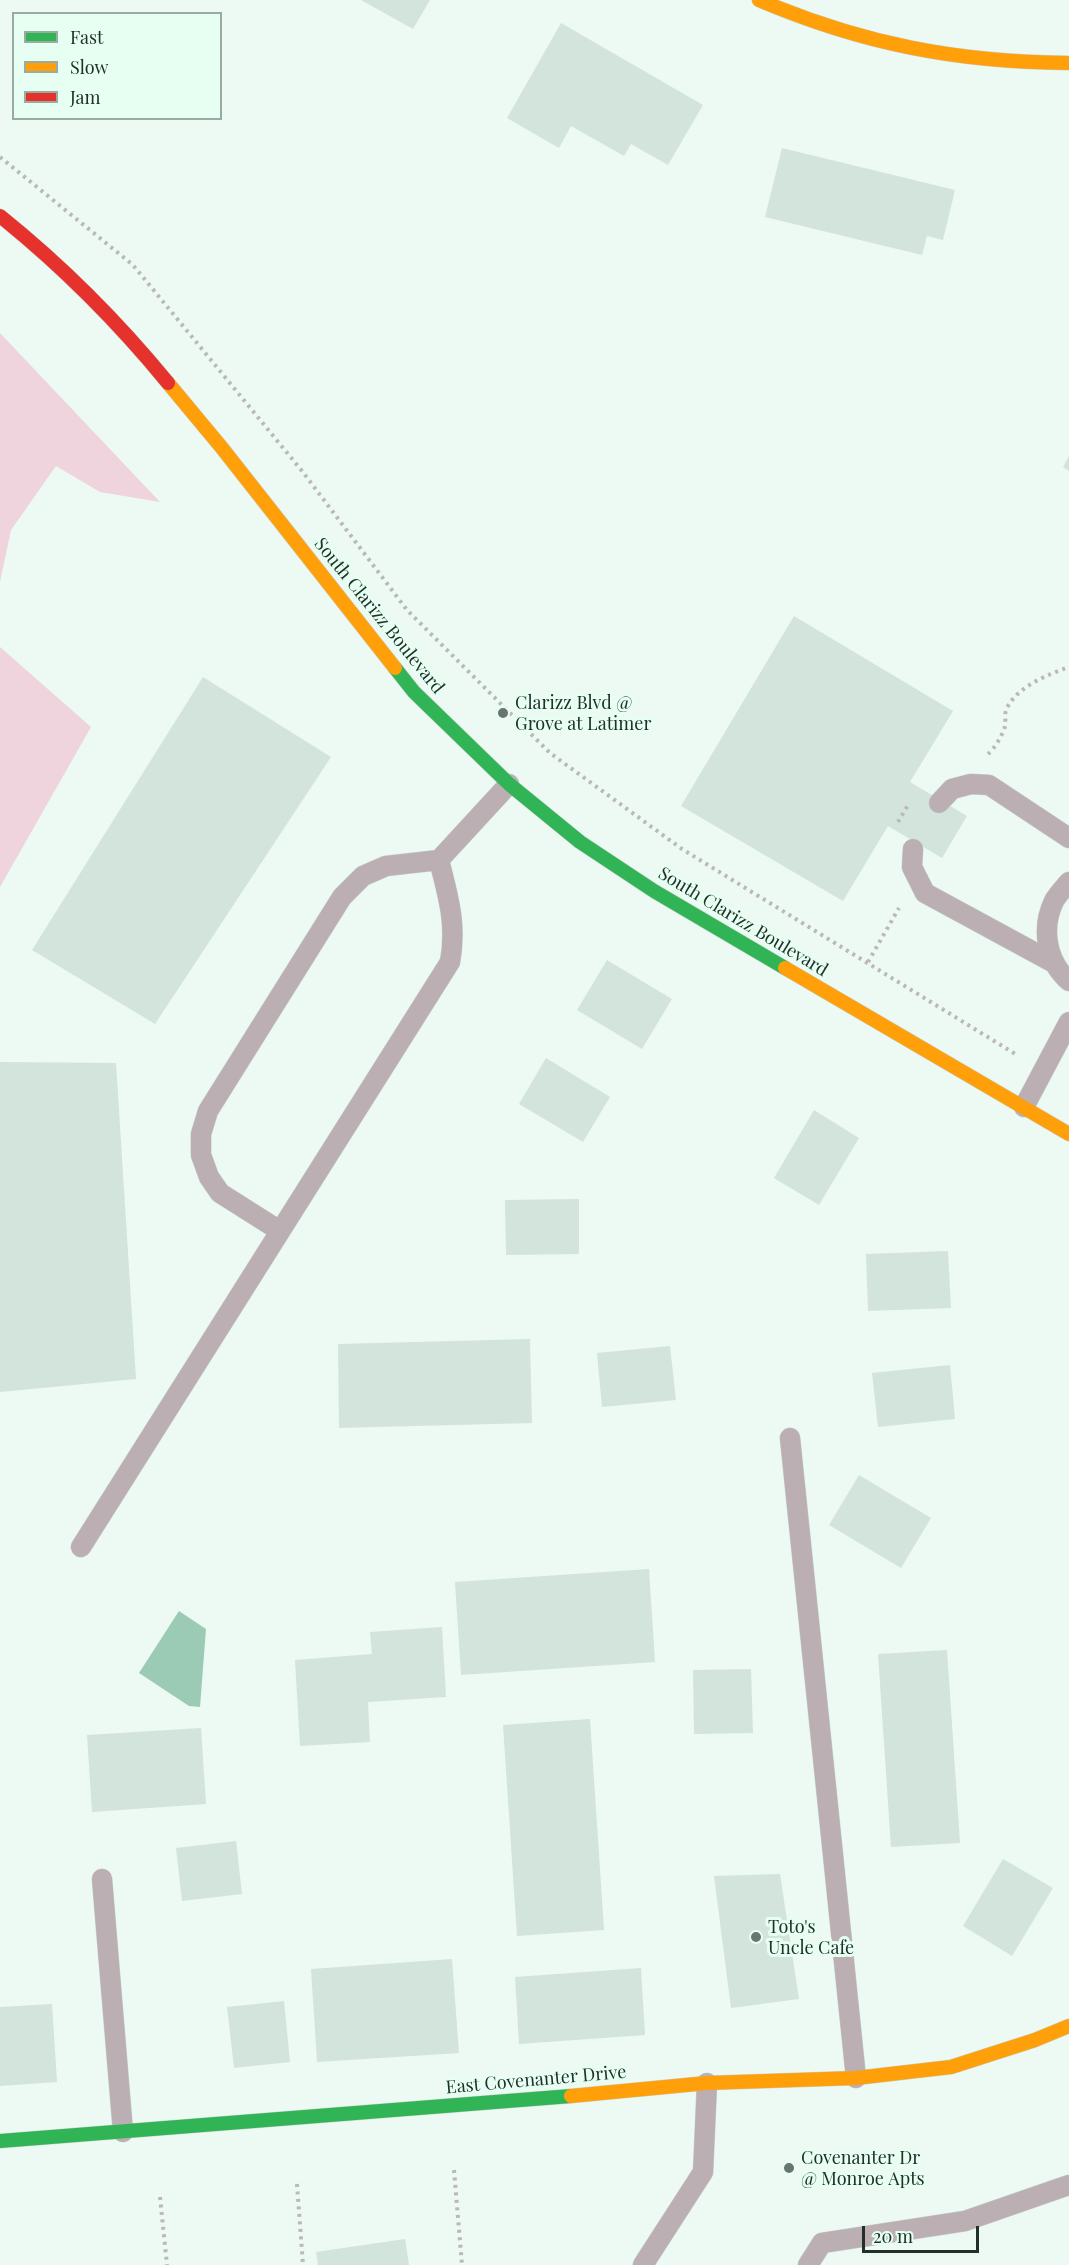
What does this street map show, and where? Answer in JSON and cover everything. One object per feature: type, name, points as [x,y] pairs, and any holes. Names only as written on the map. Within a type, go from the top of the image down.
[{"type":"street","points":[[759,0],[839,32],[902,48],[973,61],[1069,63]]},
{"type":"street","name":"South Clarizz Boulevard","points":[[0,216],[90,297],[144,354],[222,448],[347,610],[414,692],[509,784],[580,842],[654,891],[1069,1134]]},
{"type":"street","name":"East Covenanter Drive","points":[[0,2141],[612,2093],[707,2083],[856,2078],[951,2067],[1035,2040],[1069,2026]]},
{"type":"lane","points":[[280,1231],[220,1193],[209,1177],[201,1155],[201,1134],[208,1111],[342,897],[363,876],[386,866],[439,860],[509,784]]},
{"type":"lane","points":[[939,803],[952,789],[970,784],[989,785],[1069,838]]},
{"type":"lane","points":[[913,849],[912,867],[925,893],[1054,963]]},
{"type":"lane","points":[[81,1547],[450,962],[454,942],[453,914],[439,860]]},
{"type":"lane","points":[[1069,882],[1055,899],[1047,920],[1047,942],[1054,963],[1069,981]]},
{"type":"lane","points":[[1024,1107],[1069,1022]]},
{"type":"lane","points":[[790,1438],[856,2078]]},
{"type":"lane","points":[[102,1879],[123,2132]]},
{"type":"lane","points":[[643,2265],[703,2172],[707,2083]]},
{"type":"lane","points":[[808,2265],[822,2243],[964,2221],[1069,2185]]},
{"type":"path","points":[[0,157],[133,265],[302,471],[407,610],[550,753],[682,849],[1042,1071]]},
{"type":"path","points":[[454,2170],[462,2265]]},
{"type":"path","points":[[297,2184],[303,2265]]},
{"type":"path","points":[[160,2197],[167,2265]]},
{"type":"shaded area","points":[[0,333],[160,502],[100,492],[56,466],[11,530],[0,582]]},
{"type":"shaded area","points":[[0,647],[91,727],[0,887]]},
{"type":"shaded area","points":[[179,1611],[206,1629],[200,1707],[189,1706],[139,1673]]},
{"type":"building","points":[[361,0],[430,0],[413,29]]},
{"type":"building","points":[[561,23],[703,105],[668,165],[631,144],[624,156],[571,126],[559,148],[507,118]]},
{"type":"building","points":[[782,148],[955,190],[943,240],[927,236],[922,255],[765,217]]},
{"type":"building","points":[[1069,456],[1069,471],[1063,467]]},
{"type":"building","points":[[794,616],[953,711],[910,782],[967,816],[942,858],[888,826],[843,901],[681,806]]},
{"type":"building","points":[[203,677],[331,757],[155,1024],[32,950]]},
{"type":"building","points":[[607,960],[672,999],[642,1049],[577,1010]]},
{"type":"building","points":[[546,1058],[610,1097],[583,1142],[519,1104]]},
{"type":"building","points":[[0,1062],[116,1063],[136,1379],[0,1392]]},
{"type":"building","points":[[814,1110],[859,1138],[819,1205],[774,1178]]},
{"type":"building","points":[[579,1199],[579,1254],[506,1255],[505,1200]]},
{"type":"building","points":[[948,1251],[951,1308],[868,1311],[866,1254]]},
{"type":"building","points":[[530,1339],[532,1423],[339,1428],[338,1344]]},
{"type":"building","points":[[670,1346],[676,1400],[602,1407],[597,1353]]},
{"type":"building","points":[[950,1365],[955,1419],[878,1427],[872,1373]]},
{"type":"building","points":[[859,1475],[931,1518],[901,1568],[829,1525]]},
{"type":"building","points":[[649,1569],[655,1662],[461,1675],[455,1582]]},
{"type":"building","points":[[442,1627],[446,1697],[368,1702],[370,1742],[300,1746],[295,1660],[372,1654],[370,1632]]},
{"type":"building","points":[[947,1650],[960,1843],[891,1847],[878,1654]]},
{"type":"building","points":[[751,1669],[753,1733],[694,1734],[693,1670]]},
{"type":"building","points":[[590,1719],[604,1930],[517,1936],[503,1725]]},
{"type":"building","points":[[201,1728],[206,1804],[92,1812],[87,1735]]},
{"type":"building","points":[[236,1841],[242,1894],[182,1901],[176,1848]]},
{"type":"building","points":[[1003,1859],[1053,1888],[1012,1956],[963,1926]]},
{"type":"building","name":"Toto's Uncle Cafe","points":[[780,1874],[799,1999],[731,2008],[714,1876]]},
{"type":"building","points":[[452,1959],[459,2053],[317,2062],[311,1969]]},
{"type":"building","points":[[641,1968],[645,2035],[519,2044],[515,1977]]},
{"type":"building","points":[[284,2001],[290,2062],[234,2068],[227,2007]]},
{"type":"building","points":[[52,2004],[57,2082],[0,2086],[0,2007]]},
{"type":"building","points":[[405,2239],[409,2265],[318,2265],[316,2252]]},
{"type":"traffic: fast","points":[[395,668],[414,692],[509,784],[580,842],[654,891],[785,968]]},
{"type":"traffic: fast","points":[[0,2141],[571,2096]]},
{"type":"traffic: slow","points":[[759,0],[835,28],[911,48],[988,59],[1069,63]]},
{"type":"traffic: slow","points":[[168,383],[395,668]]},
{"type":"traffic: slow","points":[[785,968],[1069,1134]]},
{"type":"traffic: slow","points":[[571,2096],[707,2083],[856,2078],[951,2067],[1035,2040],[1069,2026]]},
{"type":"traffic: jam","points":[[0,216],[88,295],[168,383]]},
{"type":"place","name":"Clarizz Blvd @ Grove at Latimer","points":[[503,713]]},
{"type":"place","name":"Toto's Uncle Cafe","points":[[756,1937]]},
{"type":"place","name":"Covenanter Dr @ Monroe Apts","points":[[789,2168]]}]
